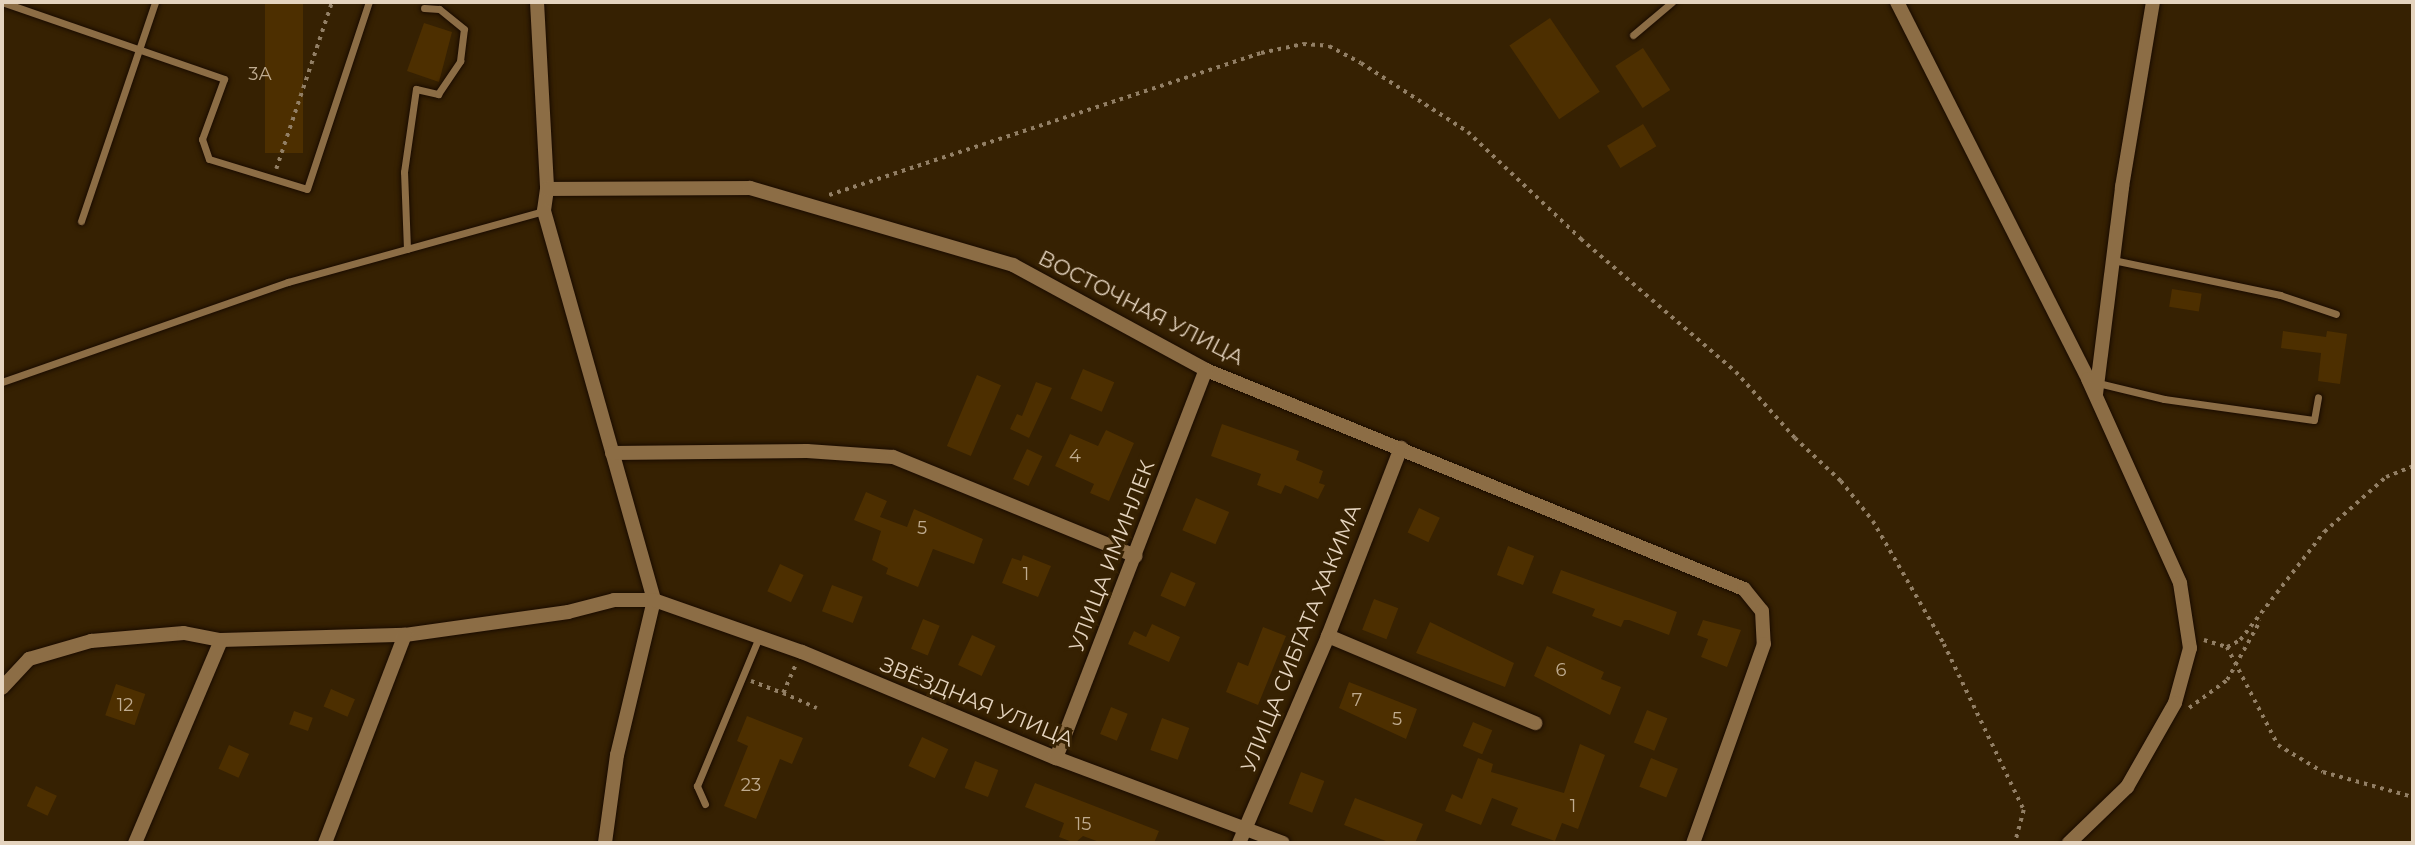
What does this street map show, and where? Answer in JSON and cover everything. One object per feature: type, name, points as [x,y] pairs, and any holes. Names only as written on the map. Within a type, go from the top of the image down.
[{"type":"street","points":[[537,2],[547,189],[544,211],[654,600],[617,755],[605,843]]},
{"type":"street","points":[[1897,2],[2096,389],[2180,583],[2190,648],[2175,703],[2127,787],[2069,843]]},
{"type":"street","points":[[2096,389],[2153,2]]},
{"type":"street","name":"ВОСТОЧНАЯ УЛИЦА","points":[[547,189],[750,188],[1013,265],[1206,370],[1744,589],[1762,611],[1764,644],[1693,843]]},
{"type":"street","name":"УЛИЦА ИМИНЛЕК","points":[[1056,758],[1206,370]]},
{"type":"street","name":"УЛИЦА СИБГАТА ХАКИМА","points":[[1239,843],[1328,636],[1401,448]]},
{"type":"street","points":[[612,453],[807,451],[893,457],[1136,556]]},
{"type":"street","name":"ЗВЁЗДНАЯ УЛИЦА","points":[[2,688],[29,659],[91,641],[184,633],[221,640],[405,635],[568,612],[614,600],[654,600],[759,636],[1056,758],[1283,843]]},
{"type":"street","points":[[325,843],[405,635]]},
{"type":"street","points":[[1328,636],[1535,723]]},
{"type":"street","points":[[135,843],[221,640]]},
{"type":"lane","points":[[2,2],[224,79],[202,139],[209,159],[307,189],[369,2]]},
{"type":"lane","points":[[81,221],[155,2]]},
{"type":"lane","points":[[1633,35],[1672,2]]},
{"type":"lane","points":[[407,249],[404,172],[416,89],[438,94],[460,61],[464,29],[439,9],[424,8]]},
{"type":"lane","points":[[2,382],[288,282],[544,211]]},
{"type":"lane","points":[[2113,260],[2280,295],[2336,314]]},
{"type":"lane","points":[[2096,389],[2314,420],[2318,397]]},
{"type":"lane","points":[[705,804],[697,786],[759,636]]},
{"type":"path","points":[[273,178],[332,2]]},
{"type":"path","points":[[809,205],[885,174],[1261,53],[1303,44],[1329,46],[1405,89],[1468,132],[1581,239],[1736,372],[1795,438],[1842,481],[1872,521],[1944,644],[2024,810],[2015,843]]},
{"type":"path","points":[[2164,722],[2227,680],[2265,613],[2324,532],[2386,477],[2413,466]]},
{"type":"path","points":[[2228,647],[2265,613]]},
{"type":"path","points":[[2187,631],[2228,647],[2278,745],[2323,772],[2413,797]]},
{"type":"path","points":[[783,693],[802,653]]},
{"type":"path","points":[[742,678],[817,708]]},
{"type":"building","points":[[265,2],[303,2],[303,153],[265,153]]},
{"type":"building","points":[[1550,18],[1600,92],[1559,119],[1509,45]]},
{"type":"building","points":[[424,23],[452,32],[439,82],[407,71]]},
{"type":"building","points":[[1643,48],[1670,90],[1643,108],[1615,66]]},
{"type":"building","points":[[1643,124],[1656,146],[1620,168],[1607,146]]},
{"type":"building","points":[[2172,289],[2202,294],[2199,311],[2169,307]]},
{"type":"building","points":[[2283,331],[2326,337],[2327,331],[2347,334],[2340,384],[2318,381],[2321,353],[2281,348]]},
{"type":"building","points":[[1083,369],[1114,382],[1102,412],[1070,398]]},
{"type":"building","points":[[977,375],[1001,385],[971,456],[947,446]]},
{"type":"building","points":[[1036,382],[1052,388],[1029,438],[1010,429],[1017,414],[1022,416]]},
{"type":"building","points":[[1222,424],[1299,451],[1296,460],[1323,471],[1319,483],[1325,485],[1318,499],[1285,485],[1281,494],[1257,485],[1261,474],[1211,456]]},
{"type":"building","points":[[1106,430],[1134,443],[1109,501],[1090,493],[1094,484],[1055,466],[1070,434],[1098,446]]},
{"type":"building","points":[[1027,449],[1042,456],[1028,486],[1013,479]]},
{"type":"building","points":[[866,492],[887,501],[880,517],[907,527],[914,509],[983,539],[974,564],[933,549],[918,587],[886,574],[888,568],[872,560],[881,531],[854,520]]},
{"type":"building","points":[[1196,498],[1229,512],[1215,544],[1182,530]]},
{"type":"building","points":[[1419,508],[1440,518],[1428,542],[1408,532]]},
{"type":"building","points":[[1508,546],[1534,556],[1523,585],[1497,575]]},
{"type":"building","points":[[1023,555],[1051,566],[1038,597],[1002,583],[1012,558],[1021,561]]},
{"type":"building","points":[[780,564],[804,575],[791,602],[767,591]]},
{"type":"building","points":[[1561,570],[1677,612],[1669,635],[1629,620],[1624,620],[1621,627],[1592,616],[1595,609],[1552,593]]},
{"type":"building","points":[[1171,572],[1196,583],[1185,607],[1160,596]]},
{"type":"building","points":[[832,585],[863,597],[853,623],[822,611]]},
{"type":"building","points":[[1374,599],[1398,608],[1386,639],[1362,630]]},
{"type":"building","points":[[923,619],[940,626],[928,655],[911,649]]},
{"type":"building","points":[[1703,620],[1741,630],[1727,667],[1701,657],[1708,639],[1697,635]]},
{"type":"building","points":[[1430,622],[1514,663],[1505,687],[1416,653]]},
{"type":"building","points":[[1152,624],[1180,637],[1169,662],[1128,644],[1134,631],[1146,637]]},
{"type":"building","points":[[1263,627],[1286,636],[1258,705],[1226,692],[1238,662],[1248,666]]},
{"type":"building","points":[[972,635],[996,646],[982,676],[958,665]]},
{"type":"building","points":[[1547,646],[1604,672],[1601,679],[1621,687],[1610,715],[1534,676]]},
{"type":"building","points":[[1349,682],[1417,709],[1406,739],[1339,708]]},
{"type":"building","points":[[116,684],[145,694],[135,725],[105,715]]},
{"type":"building","points":[[331,689],[355,699],[348,717],[324,706]]},
{"type":"building","points":[[1111,707],[1128,714],[1117,741],[1100,734]]},
{"type":"building","points":[[1647,710],[1667,718],[1654,751],[1634,742]]},
{"type":"building","points":[[294,711],[313,718],[308,731],[289,724]]},
{"type":"building","points":[[747,716],[803,738],[792,764],[780,759],[756,819],[724,806],[748,746],[737,741]]},
{"type":"building","points":[[1162,718],[1189,728],[1178,760],[1150,750]]},
{"type":"building","points":[[1473,722],[1492,730],[1482,754],[1463,746]]},
{"type":"building","points":[[922,737],[948,749],[935,778],[908,766]]},
{"type":"building","points":[[1580,744],[1605,755],[1578,829],[1562,823],[1555,841],[1511,825],[1518,808],[1492,798],[1481,825],[1445,811],[1452,794],[1462,799],[1478,758],[1493,764],[1491,772],[1564,793]]},
{"type":"building","points":[[229,745],[249,754],[239,778],[218,769]]},
{"type":"building","points":[[1651,758],[1678,769],[1666,798],[1639,787]]},
{"type":"building","points":[[975,761],[998,770],[988,797],[965,788]]},
{"type":"building","points":[[1301,772],[1324,781],[1312,813],[1289,804]]},
{"type":"building","points":[[1035,783],[1159,831],[1154,843],[1102,843],[1083,836],[1075,843],[1059,837],[1064,823],[1025,807]]},
{"type":"building","points":[[36,786],[57,796],[48,816],[27,806]]},
{"type":"building","points":[[1355,798],[1423,824],[1415,843],[1391,843],[1344,825]]}]
